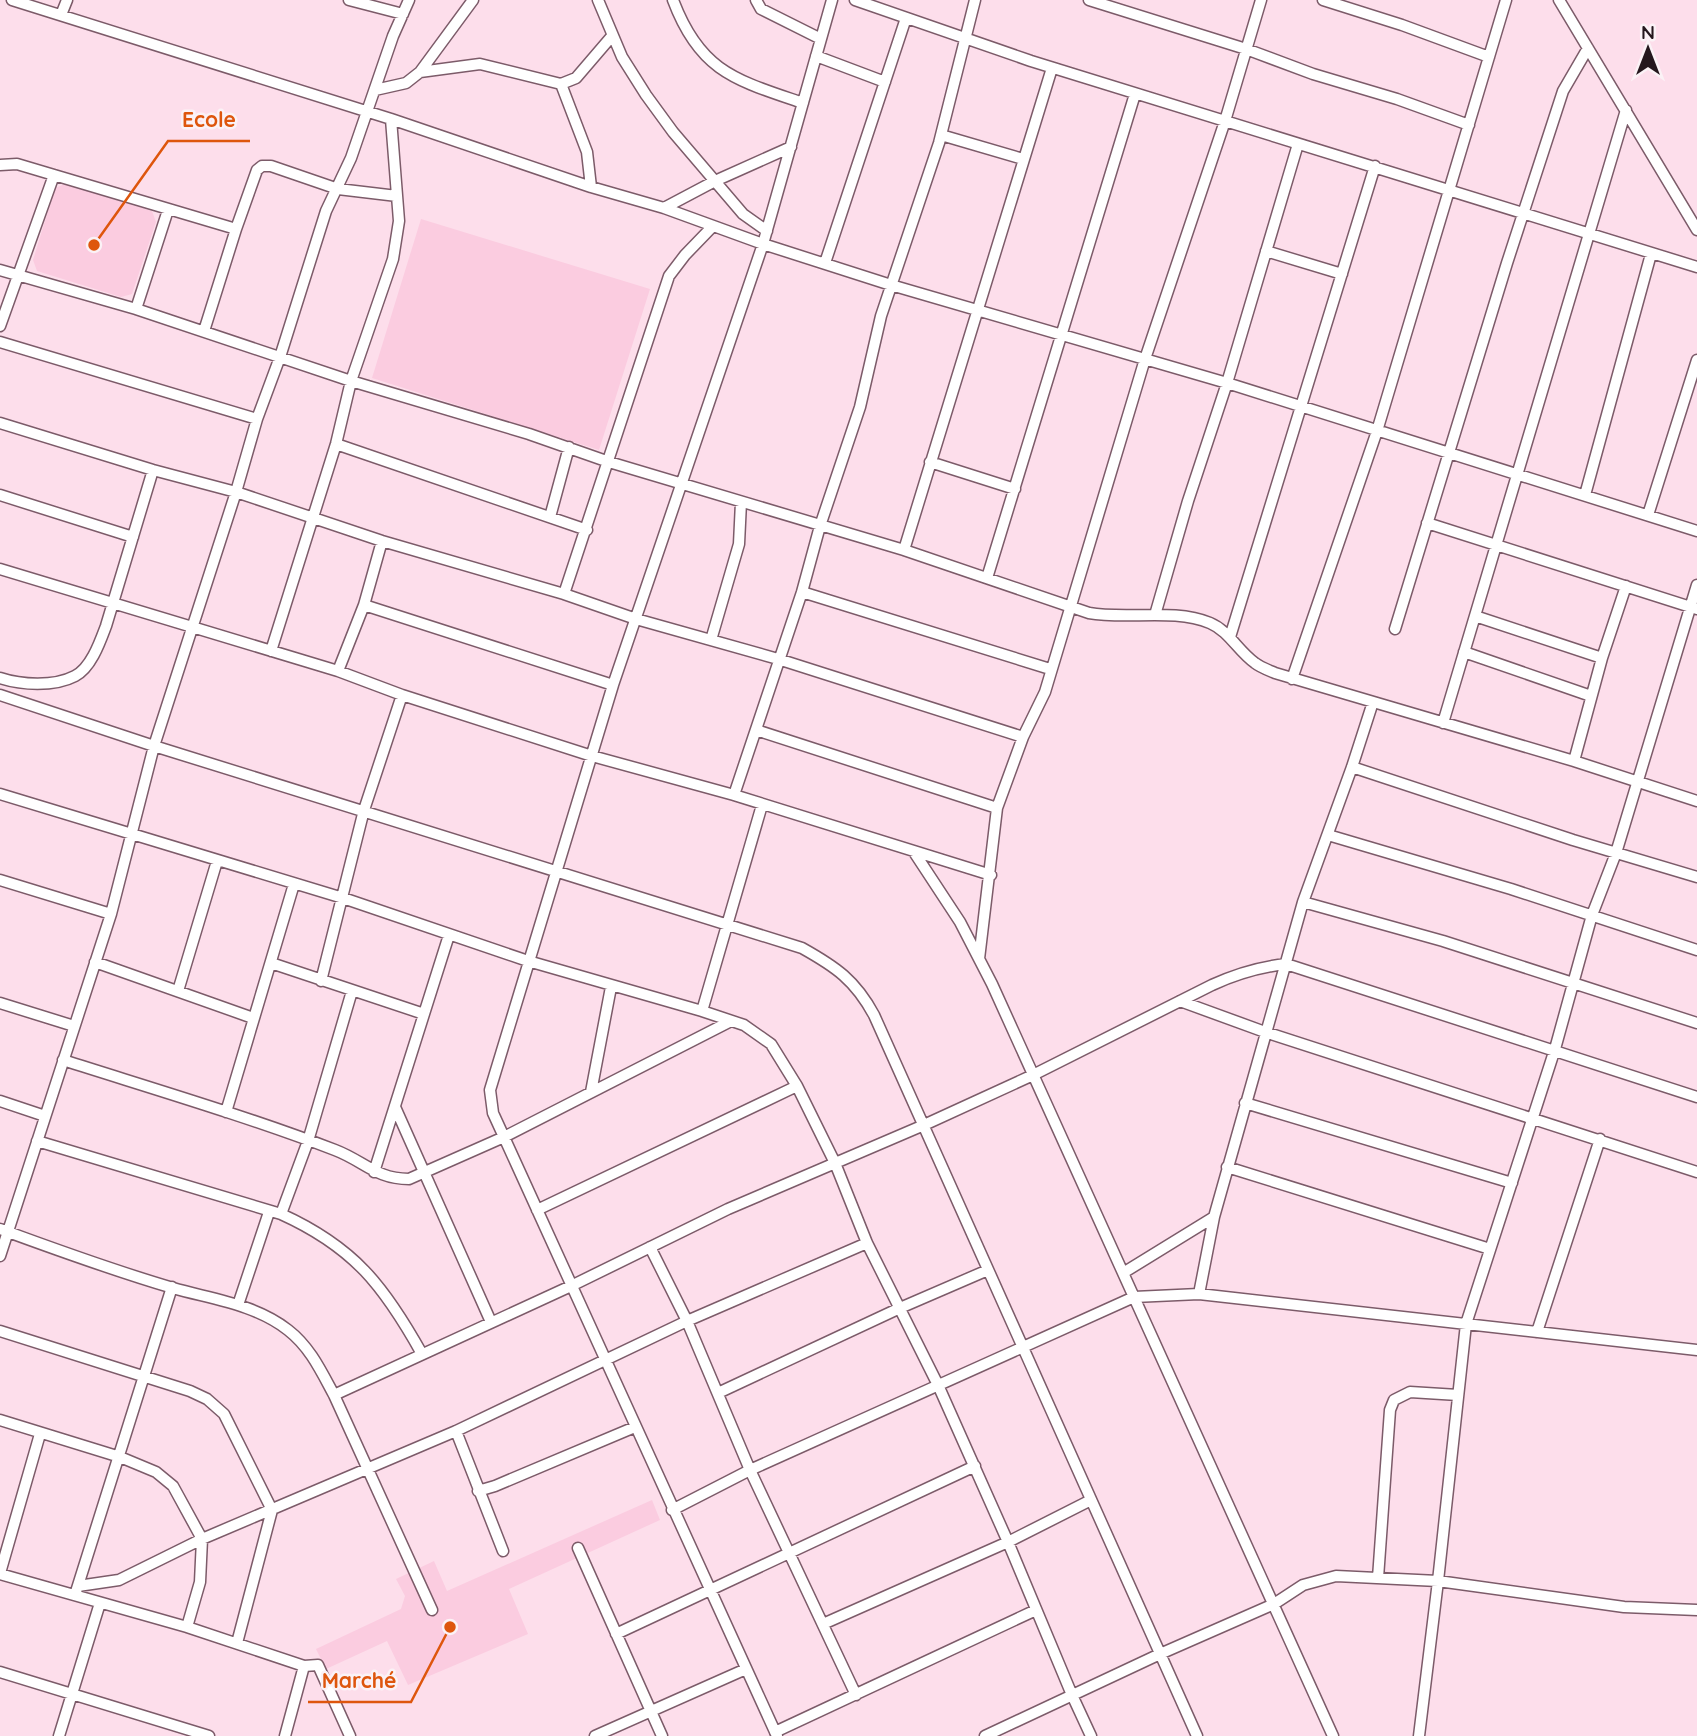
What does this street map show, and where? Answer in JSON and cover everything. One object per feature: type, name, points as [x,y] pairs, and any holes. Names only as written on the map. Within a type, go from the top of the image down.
[{"type":"street","points":[[12,0],[391,119],[891,285],[1227,383],[1697,531]]},
{"type":"street","points":[[61,15],[67,0]]},
{"type":"street","points":[[349,0],[403,14]]},
{"type":"street","points":[[0,1256],[4,1231],[46,1116],[111,914],[154,746],[257,419],[280,357],[326,211],[368,112],[409,0]]},
{"type":"street","points":[[375,90],[406,83],[420,72],[473,0]]},
{"type":"street","points":[[598,0],[612,36],[646,95],[673,132],[743,214],[767,231]]},
{"type":"street","points":[[673,0],[696,46],[709,61],[749,85],[803,103]]},
{"type":"street","points":[[756,0],[761,9],[821,39]]},
{"type":"street","points":[[832,0],[763,244],[613,685],[490,1090],[493,1113],[776,1734],[1036,1610]]},
{"type":"street","points":[[855,0],[1052,68],[1697,267]]},
{"type":"street","points":[[734,795],[860,407],[891,285],[941,135],[975,0]]},
{"type":"street","points":[[1089,0],[1246,49],[1469,125]]},
{"type":"street","points":[[979,959],[997,808],[1023,737],[1038,709],[1101,509],[1144,359],[1225,121],[1261,0]]},
{"type":"street","points":[[1323,0],[1489,57]]},
{"type":"street","points":[[1292,678],[1377,431],[1506,0]]},
{"type":"street","points":[[1559,0],[1697,230]]},
{"type":"street","points":[[825,263],[906,18]]},
{"type":"street","points":[[420,72],[480,64],[561,84],[576,78],[612,36]]},
{"type":"street","points":[[1395,629],[1563,91],[1588,48]]},
{"type":"street","points":[[816,56],[885,82]]},
{"type":"street","points":[[904,550],[1052,68]]},
{"type":"street","points":[[561,84],[587,152],[591,187]]},
{"type":"street","points":[[987,578],[1135,94]]},
{"type":"street","points":[[1443,723],[1626,110]]},
{"type":"street","points":[[271,651],[336,444],[351,381],[393,259],[399,222],[391,119]]},
{"type":"street","points":[[941,135],[1023,159]]},
{"type":"street","points":[[1155,615],[1298,144]]},
{"type":"street","points":[[664,208],[715,181],[791,147]]},
{"type":"street","points":[[0,165],[17,164],[54,174],[236,229]]},
{"type":"street","points":[[204,331],[236,229],[257,170],[262,166],[271,166],[338,188],[397,197]]},
{"type":"street","points":[[1230,637],[1375,166]]},
{"type":"street","points":[[0,326],[54,174]]},
{"type":"street","points":[[135,309],[168,210]]},
{"type":"street","points":[[564,594],[669,276],[684,255],[713,226]]},
{"type":"street","points":[[1266,251],[1342,274]]},
{"type":"street","points":[[1585,495],[1651,254]]},
{"type":"street","points":[[0,270],[135,309],[351,381],[569,447],[609,462],[904,550],[1069,606],[1100,615],[1155,615],[1211,623],[1230,637],[1254,663],[1292,678],[1574,761],[1697,801]]},
{"type":"street","points":[[0,342],[257,419]]},
{"type":"street","points":[[1648,515],[1697,360]]},
{"type":"street","points":[[0,423],[153,470],[236,492],[382,541],[564,594],[636,619],[778,659],[1023,737]]},
{"type":"street","points":[[336,444],[587,530]]},
{"type":"street","points":[[550,517],[569,447]]},
{"type":"street","points":[[930,462],[1015,489]]},
{"type":"street","points":[[0,678],[12,682],[53,681],[76,676],[87,664],[100,642],[153,470]]},
{"type":"street","points":[[0,495],[133,537]]},
{"type":"street","points":[[711,640],[739,544],[741,502]]},
{"type":"street","points":[[1427,523],[1693,608]]},
{"type":"street","points":[[338,671],[364,605],[382,541]]},
{"type":"street","points":[[0,569],[338,671],[402,695],[592,756],[734,795],[990,875]]},
{"type":"street","points":[[1419,1736],[1466,1324],[1555,1049],[1592,915],[1616,853],[1693,608],[1697,585]]},
{"type":"street","points":[[1574,761],[1602,658],[1626,586]]},
{"type":"street","points":[[802,592],[1050,669]]},
{"type":"street","points":[[364,605],[613,685]]},
{"type":"street","points":[[1475,616],[1602,658]]},
{"type":"street","points":[[1464,652],[1591,696]]},
{"type":"street","points":[[0,695],[154,746],[802,948],[838,969],[853,982],[874,1015],[1196,1736]]},
{"type":"street","points":[[321,981],[364,810],[402,695]]},
{"type":"street","points":[[1199,1294],[1213,1217],[1303,902],[1373,702]]},
{"type":"street","points":[[756,730],[997,808]]},
{"type":"street","points":[[1352,767],[1697,877]]},
{"type":"street","points":[[0,794],[343,898],[449,936],[611,987],[702,1011],[744,1025],[771,1044],[797,1086],[835,1163],[867,1243],[939,1385],[1091,1736]]},
{"type":"street","points":[[702,1011],[762,804]]},
{"type":"street","points":[[1328,835],[1592,915],[1697,950]]},
{"type":"street","points":[[914,852],[960,922],[979,959],[1333,1736]]},
{"type":"street","points":[[178,992],[217,860]]},
{"type":"street","points":[[0,880],[111,914]]},
{"type":"street","points":[[226,1112],[294,884]]},
{"type":"street","points":[[1303,902],[1443,941],[1697,1023]]},
{"type":"street","points":[[374,1172],[449,936]]},
{"type":"street","points":[[95,962],[253,1018]]},
{"type":"street","points":[[271,963],[424,1014]]},
{"type":"street","points":[[334,1395],[571,1286],[727,1209],[1033,1075],[1237,973],[1264,966],[1286,964],[1697,1097]]},
{"type":"street","points":[[591,1092],[611,987]]},
{"type":"street","points":[[238,1305],[308,1140],[352,991]]},
{"type":"street","points":[[1180,1001],[1265,1032],[1697,1172]]},
{"type":"street","points":[[0,1003],[74,1026]]},
{"type":"street","points":[[63,1060],[338,1150],[374,1172],[392,1179],[409,1179],[504,1137],[731,1021]]},
{"type":"street","points":[[537,1210],[797,1086]]},
{"type":"street","points":[[0,1101],[46,1116]]},
{"type":"street","points":[[1245,1102],[1512,1183]]},
{"type":"street","points":[[395,1107],[491,1322]]},
{"type":"street","points":[[1537,1332],[1600,1139]]},
{"type":"street","points":[[37,1140],[275,1213],[308,1227],[350,1255],[368,1274],[398,1312],[422,1354]]},
{"type":"street","points":[[1227,1167],[1490,1249]]},
{"type":"street","points":[[1123,1273],[1213,1217]]},
{"type":"street","points":[[4,1231],[172,1287],[238,1305],[288,1329],[311,1354],[334,1395],[432,1610]]},
{"type":"street","points":[[76,1590],[119,1580],[202,1539],[456,1431],[687,1321],[867,1243]]},
{"type":"street","points":[[650,1247],[687,1321],[750,1470],[856,1695]]},
{"type":"street","points":[[718,1393],[988,1270]]},
{"type":"street","points":[[76,1590],[172,1287]]},
{"type":"street","points":[[672,1510],[750,1470],[1134,1297],[1199,1294],[1697,1350]]},
{"type":"street","points":[[0,1331],[145,1375],[207,1399],[224,1414],[272,1510],[237,1643]]},
{"type":"street","points":[[1378,1578],[1390,1410],[1394,1400],[1410,1392],[1458,1395]]},
{"type":"street","points":[[0,1420],[120,1457],[167,1479],[179,1494],[202,1539],[200,1582],[187,1628]]},
{"type":"street","points":[[478,1491],[635,1427]]},
{"type":"street","points":[[456,1431],[503,1550]]},
{"type":"street","points":[[40,1434],[0,1573],[76,1590],[100,1603],[237,1643],[304,1666],[318,1665],[350,1736]]},
{"type":"street","points":[[616,1634],[975,1466]]},
{"type":"street","points":[[823,1624],[1008,1542],[1091,1500]]},
{"type":"street","points":[[578,1548],[662,1736]]},
{"type":"street","points":[[989,1735],[1160,1654],[1274,1604],[1303,1586],[1336,1576],[1438,1581],[1624,1607],[1697,1610]]},
{"type":"street","points":[[59,1736],[100,1603]]},
{"type":"street","points":[[285,1736],[304,1666]]},
{"type":"street","points":[[595,1736],[746,1669]]},
{"type":"street","points":[[0,1672],[209,1736]]},
{"type":"shaded area","points":[[65,184],[152,211],[156,222],[132,294],[121,297],[37,271],[33,260],[55,188]]},
{"type":"shaded area","points":[[421,219],[650,289],[599,450],[372,378]]},
{"type":"shaded area","points":[[652,1500],[660,1520],[509,1589],[528,1634],[408,1685],[387,1641],[326,1669],[316,1649],[401,1609],[405,1596],[396,1579],[434,1561],[447,1591]]},
{"type":"place","name":"Ecole","points":[[94,245]]},
{"type":"place","name":"Marché","points":[[450,1627]]}]
